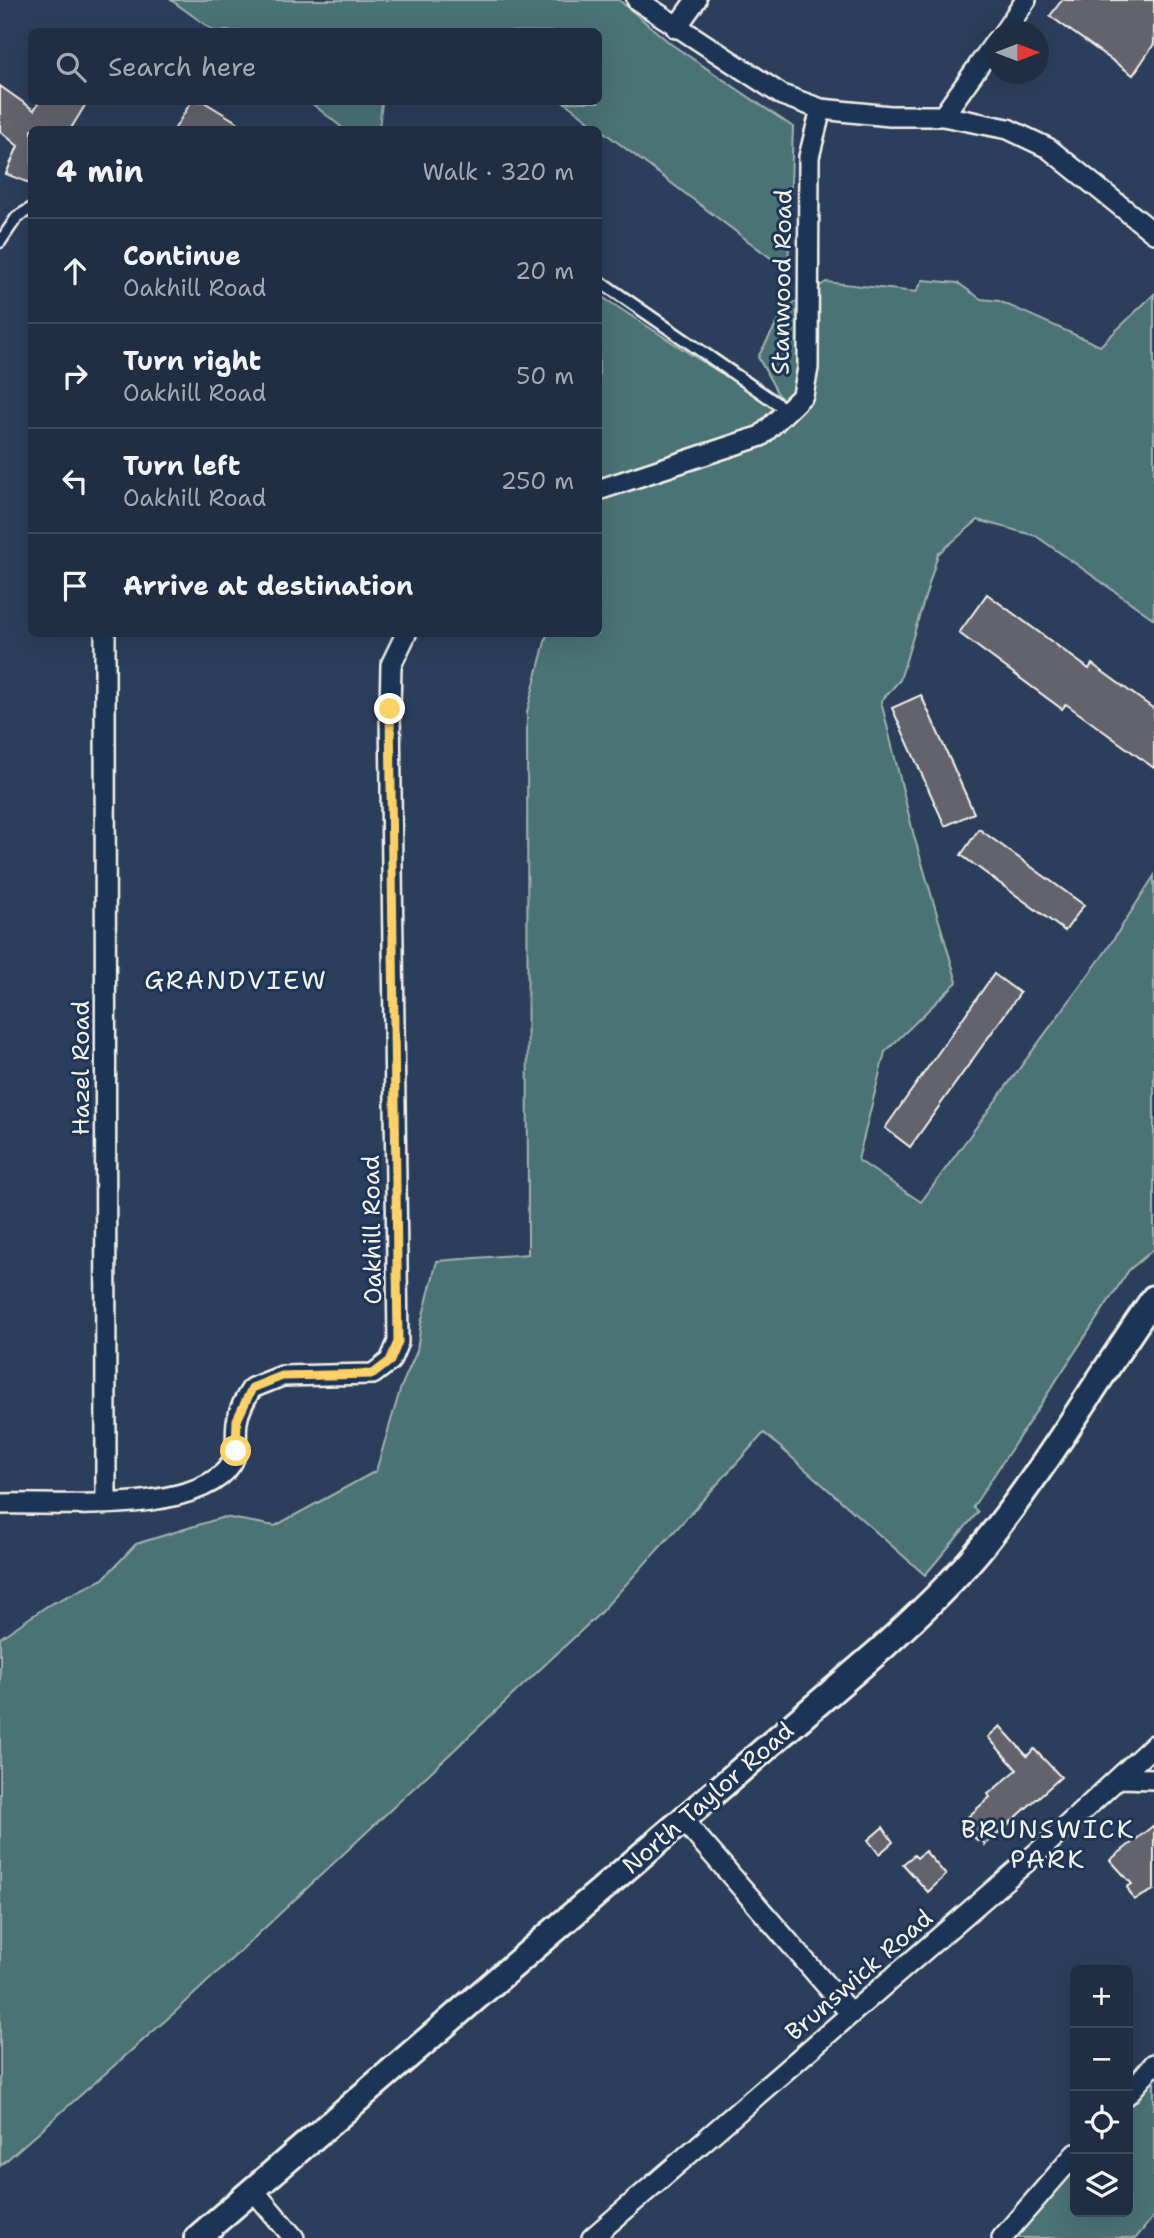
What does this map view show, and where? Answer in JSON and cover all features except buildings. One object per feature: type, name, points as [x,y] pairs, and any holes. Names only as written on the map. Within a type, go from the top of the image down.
[{"type":"street","points":[[637,0],[782,95],[821,109],[891,116],[943,116],[1008,129],[1048,148],[1154,233]]},
{"type":"street","points":[[676,28],[696,0]]},
{"type":"street","points":[[1012,21],[1026,0]]},
{"type":"street","points":[[943,116],[986,55]]},
{"type":"street","name":"Stanwood Road","points":[[602,489],[761,436],[789,412],[803,395],[808,368],[809,157],[821,109]]},
{"type":"street","name":"Hazel Road","points":[[105,637],[106,1503]]},
{"type":"street","name":"Oakhill Road","points":[[0,1504],[152,1502],[213,1482],[232,1462],[237,1420],[252,1388],[282,1376],[373,1374],[390,1361],[398,1342],[390,709],[391,665],[405,637]]},
{"type":"street","name":"North Taylor Road","points":[[197,2238],[880,1650],[964,1567],[1048,1458],[1154,1298]]},
{"type":"street","name":"Brunswick Road","points":[[592,2238],[1120,1778],[1154,1745]]},
{"type":"street","points":[[1120,1778],[1154,1779]]},
{"type":"street","points":[[683,1820],[850,2014]]},
{"type":"street","points":[[1131,2091],[1154,2064]]},
{"type":"street","points":[[1002,2238],[1070,2160]]},
{"type":"street","points":[[254,2191],[294,2238]]},
{"type":"lane","points":[[0,242],[17,217],[28,210]]},
{"type":"lane","points":[[602,283],[789,412]]},
{"type":"green space","points":[[171,0],[619,0],[671,44],[793,127],[788,271],[602,131],[602,126],[596,126],[568,105],[602,105],[602,28],[210,28]]},
{"type":"green space","points":[[314,105],[382,105],[379,126],[340,126]]},
{"type":"green space","points":[[923,280],[958,283],[981,299],[999,301],[1100,346],[1154,294],[1154,619],[1036,536],[978,520],[938,554],[900,680],[881,701],[914,836],[957,982],[885,1052],[858,1160],[921,1202],[1106,951],[1154,876],[1154,1249],[1129,1270],[973,1507],[978,1512],[925,1575],[764,1433],[599,1614],[174,2013],[0,2166],[0,1638],[47,1606],[103,1579],[136,1544],[224,1517],[275,1526],[376,1471],[401,1387],[417,1351],[421,1323],[437,1261],[528,1254],[527,712],[546,637],[602,637],[602,297],[709,366],[787,411],[758,357],[785,309],[826,282],[916,292]]},
{"type":"green space","points":[[1154,2078],[1154,2216],[1136,2238],[1013,2238],[1070,2173],[1070,2217],[1133,2217],[1133,2101]]},
{"type":"district","name":"GRANDVIEW","points":[[236,980]]},
{"type":"district","name":"BRUNSWICK PARK","points":[[1048,1844]]},
{"type":"route","points":[[236,1451],[237,1420],[243,1402],[252,1388],[266,1379],[282,1376],[373,1374],[390,1361],[398,1342],[390,709]]}]
